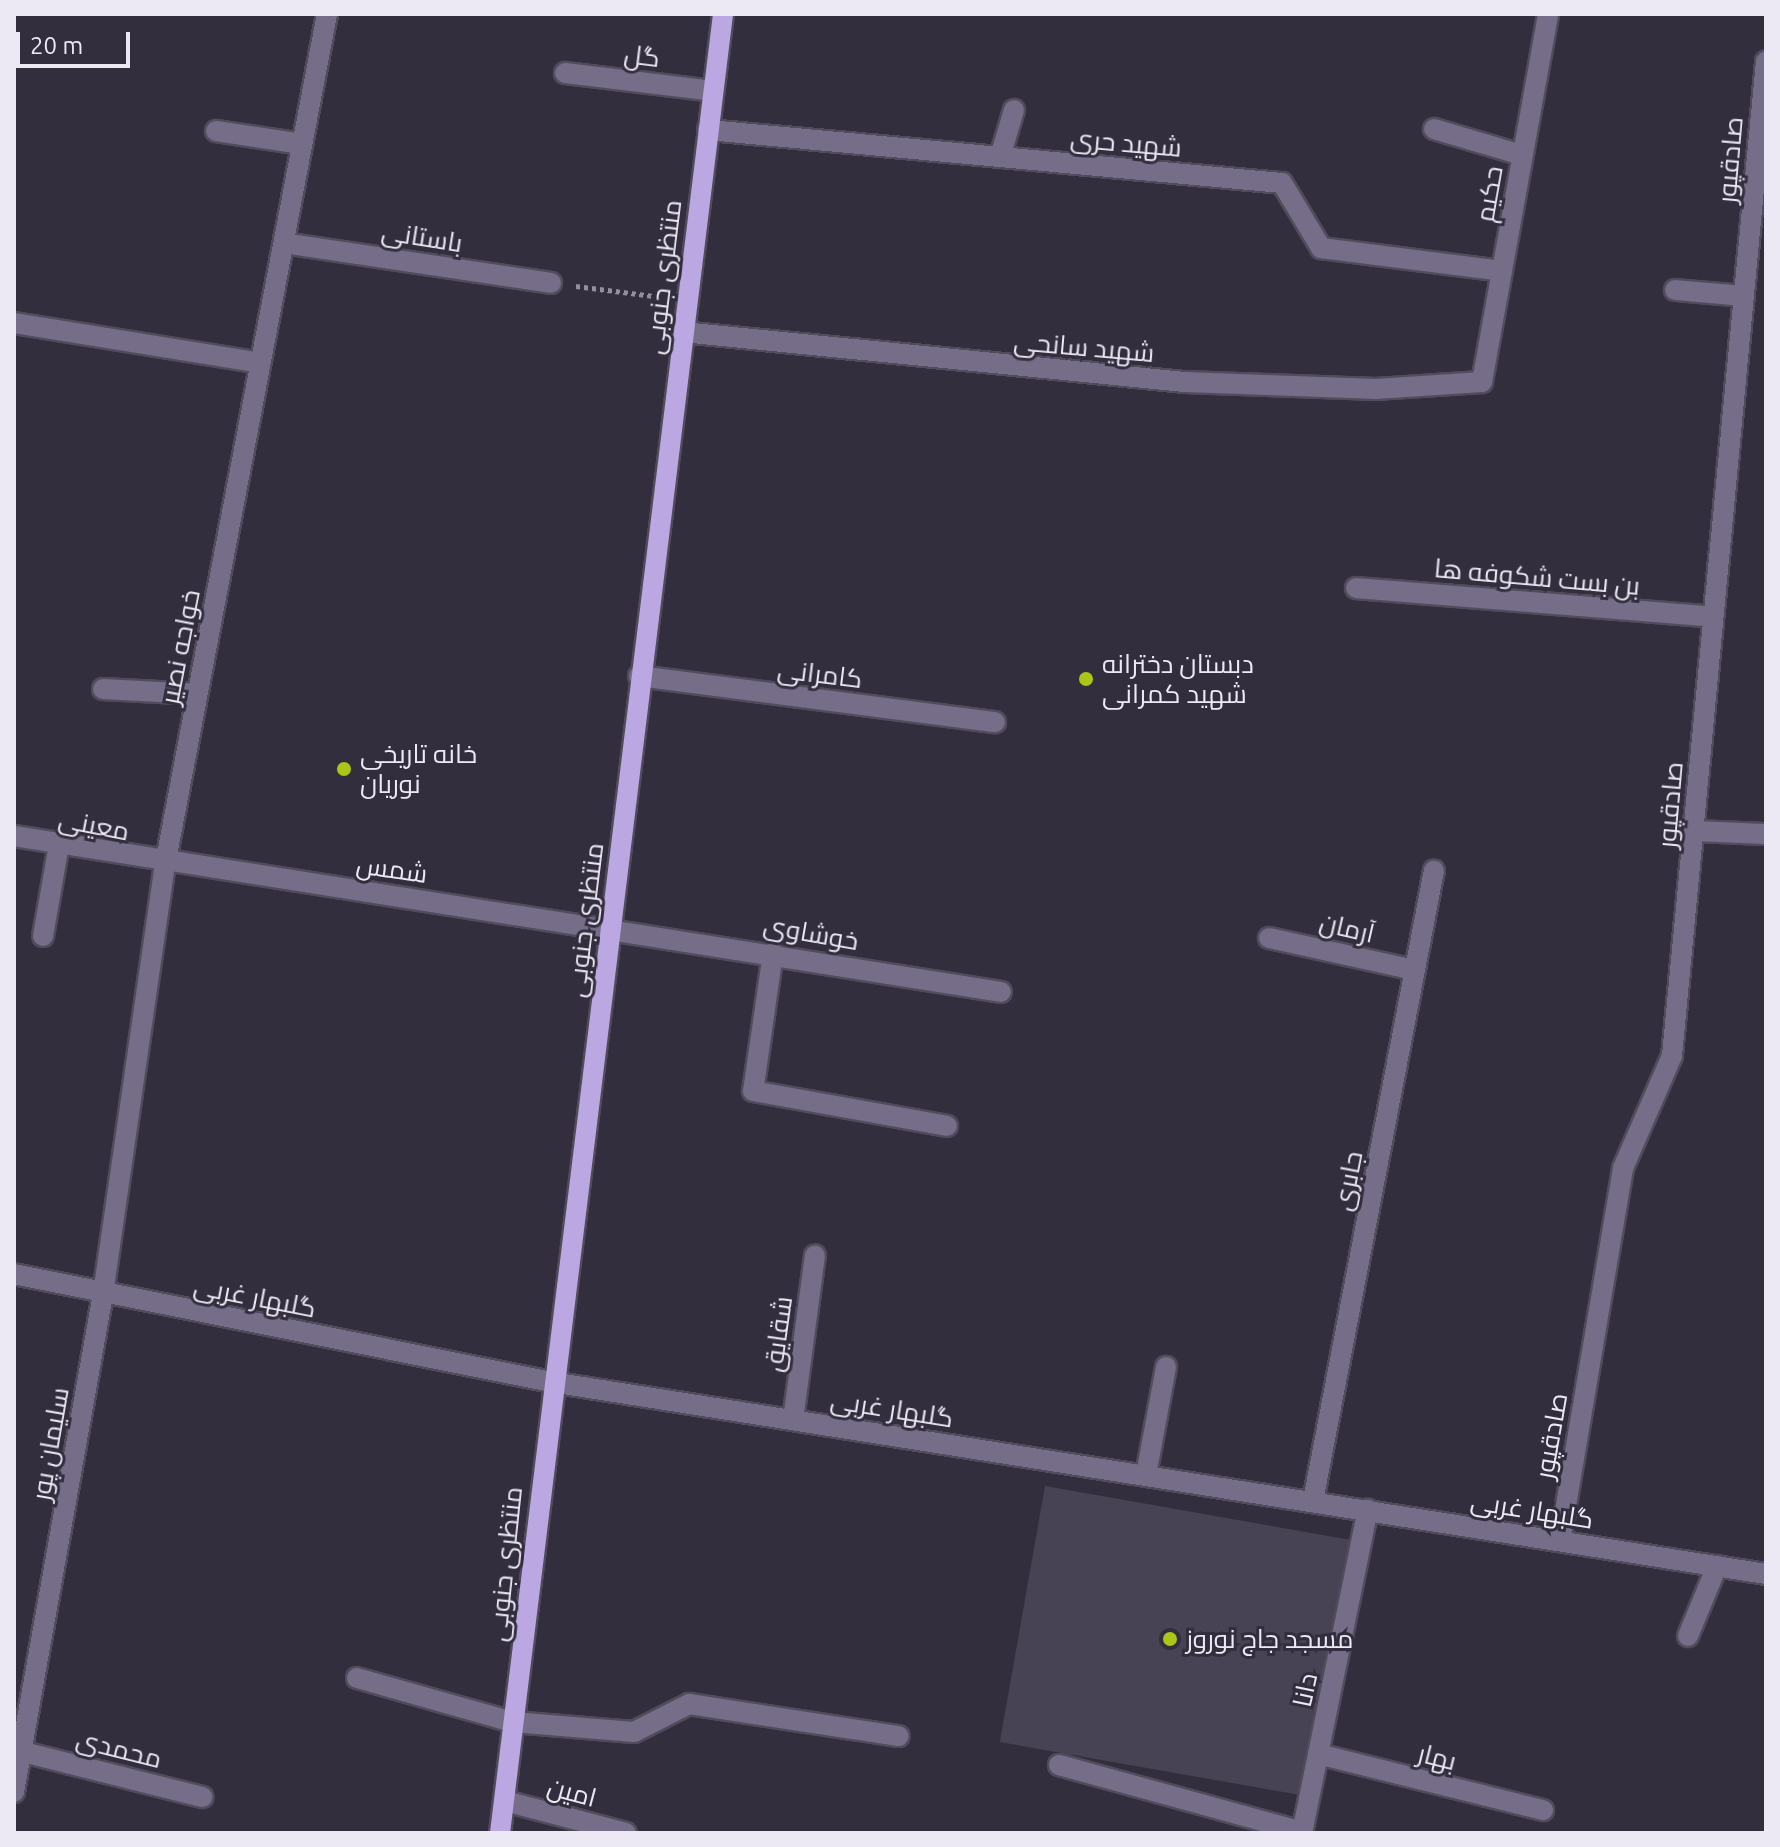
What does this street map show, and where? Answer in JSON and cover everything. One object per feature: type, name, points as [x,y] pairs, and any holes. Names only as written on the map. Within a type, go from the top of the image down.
[{"type":"main road","name":"منتظری جنوبی","points":[[500,1833],[551,1382],[612,925],[639,676],[723,14]]},
{"type":"street","name":"خواجه نصیر","points":[[103,1294],[165,865],[327,14]]},
{"type":"street","name":"حکیم","points":[[1482,382],[1548,14]]},
{"type":"street","name":"صادقپور","points":[[1560,1541],[1623,1168],[1672,1056],[1743,296],[1758,236],[1766,61]]},
{"type":"street","name":"گل","points":[[565,73],[713,91]]},
{"type":"street","points":[[1000,157],[1014,110]]},
{"type":"street","points":[[1434,129],[1522,155]]},
{"type":"street","name":"شهید حری","points":[[708,130],[1282,183],[1321,248],[1502,271]]},
{"type":"street","points":[[216,131],[302,144]]},
{"type":"street","name":"باستانی","points":[[284,243],[551,283]]},
{"type":"street","points":[[1675,290],[1743,296]]},
{"type":"street","points":[[14,323],[260,363]]},
{"type":"street","name":"شهید سانحی","points":[[682,332],[1185,382],[1376,389],[1482,382]]},
{"type":"street","name":"بن بست شکوفه ها","points":[[1356,588],[1713,617]]},
{"type":"street","name":"کامرانی","points":[[639,676],[995,722]]},
{"type":"street","points":[[103,689],[197,694]]},
{"type":"street","points":[[1693,831],[1766,834]]},
{"type":"street","name":"معینی","points":[[14,836],[165,865]]},
{"type":"street","points":[[43,936],[59,844]]},
{"type":"street","name":"شمس","points":[[165,865],[612,925]]},
{"type":"street","name":"جابری","points":[[1313,1501],[1434,870]]},
{"type":"street","name":"خوشاوی","points":[[612,925],[1001,992]]},
{"type":"street","name":"آرمان","points":[[1269,938],[1414,970]]},
{"type":"street","points":[[773,953],[753,1091],[947,1126]]},
{"type":"street","name":"شقایق","points":[[793,1420],[815,1255]]},
{"type":"street","name":"گلبهار غربی","points":[[14,1274],[551,1382],[1766,1574]]},
{"type":"street","name":"سلیمان پور","points":[[14,1792],[23,1752],[23,1691],[103,1294]]},
{"type":"street","points":[[1146,1475],[1166,1367]]},
{"type":"street","name":"دانا","points":[[1302,1832],[1368,1510]]},
{"type":"street","points":[[1688,1636],[1717,1566]]},
{"type":"street","points":[[357,1678],[513,1722],[634,1732],[689,1704],[899,1736]]},
{"type":"street","name":"محمدی","points":[[23,1752],[202,1797]]},
{"type":"street","name":"بهار","points":[[1318,1754],[1543,1810]]},
{"type":"street","points":[[1059,1765],[1302,1832]]},
{"type":"street","name":"امین","points":[[505,1801],[626,1833]]},
{"type":"path","points":[[551,283],[686,300]]},
{"type":"building","name":"مسجد جاج نوروز","points":[[1045,1486],[1349,1540],[1304,1796],[1000,1742]]},
{"type":"place","name":"دبستان دخترانه شهید کمرانی","points":[[1086,679]]},
{"type":"place","name":"خانه تاریخی نوریان","points":[[344,769]]},
{"type":"place","name":"مسجد جاج نوروز","points":[[1170,1639]]}]
